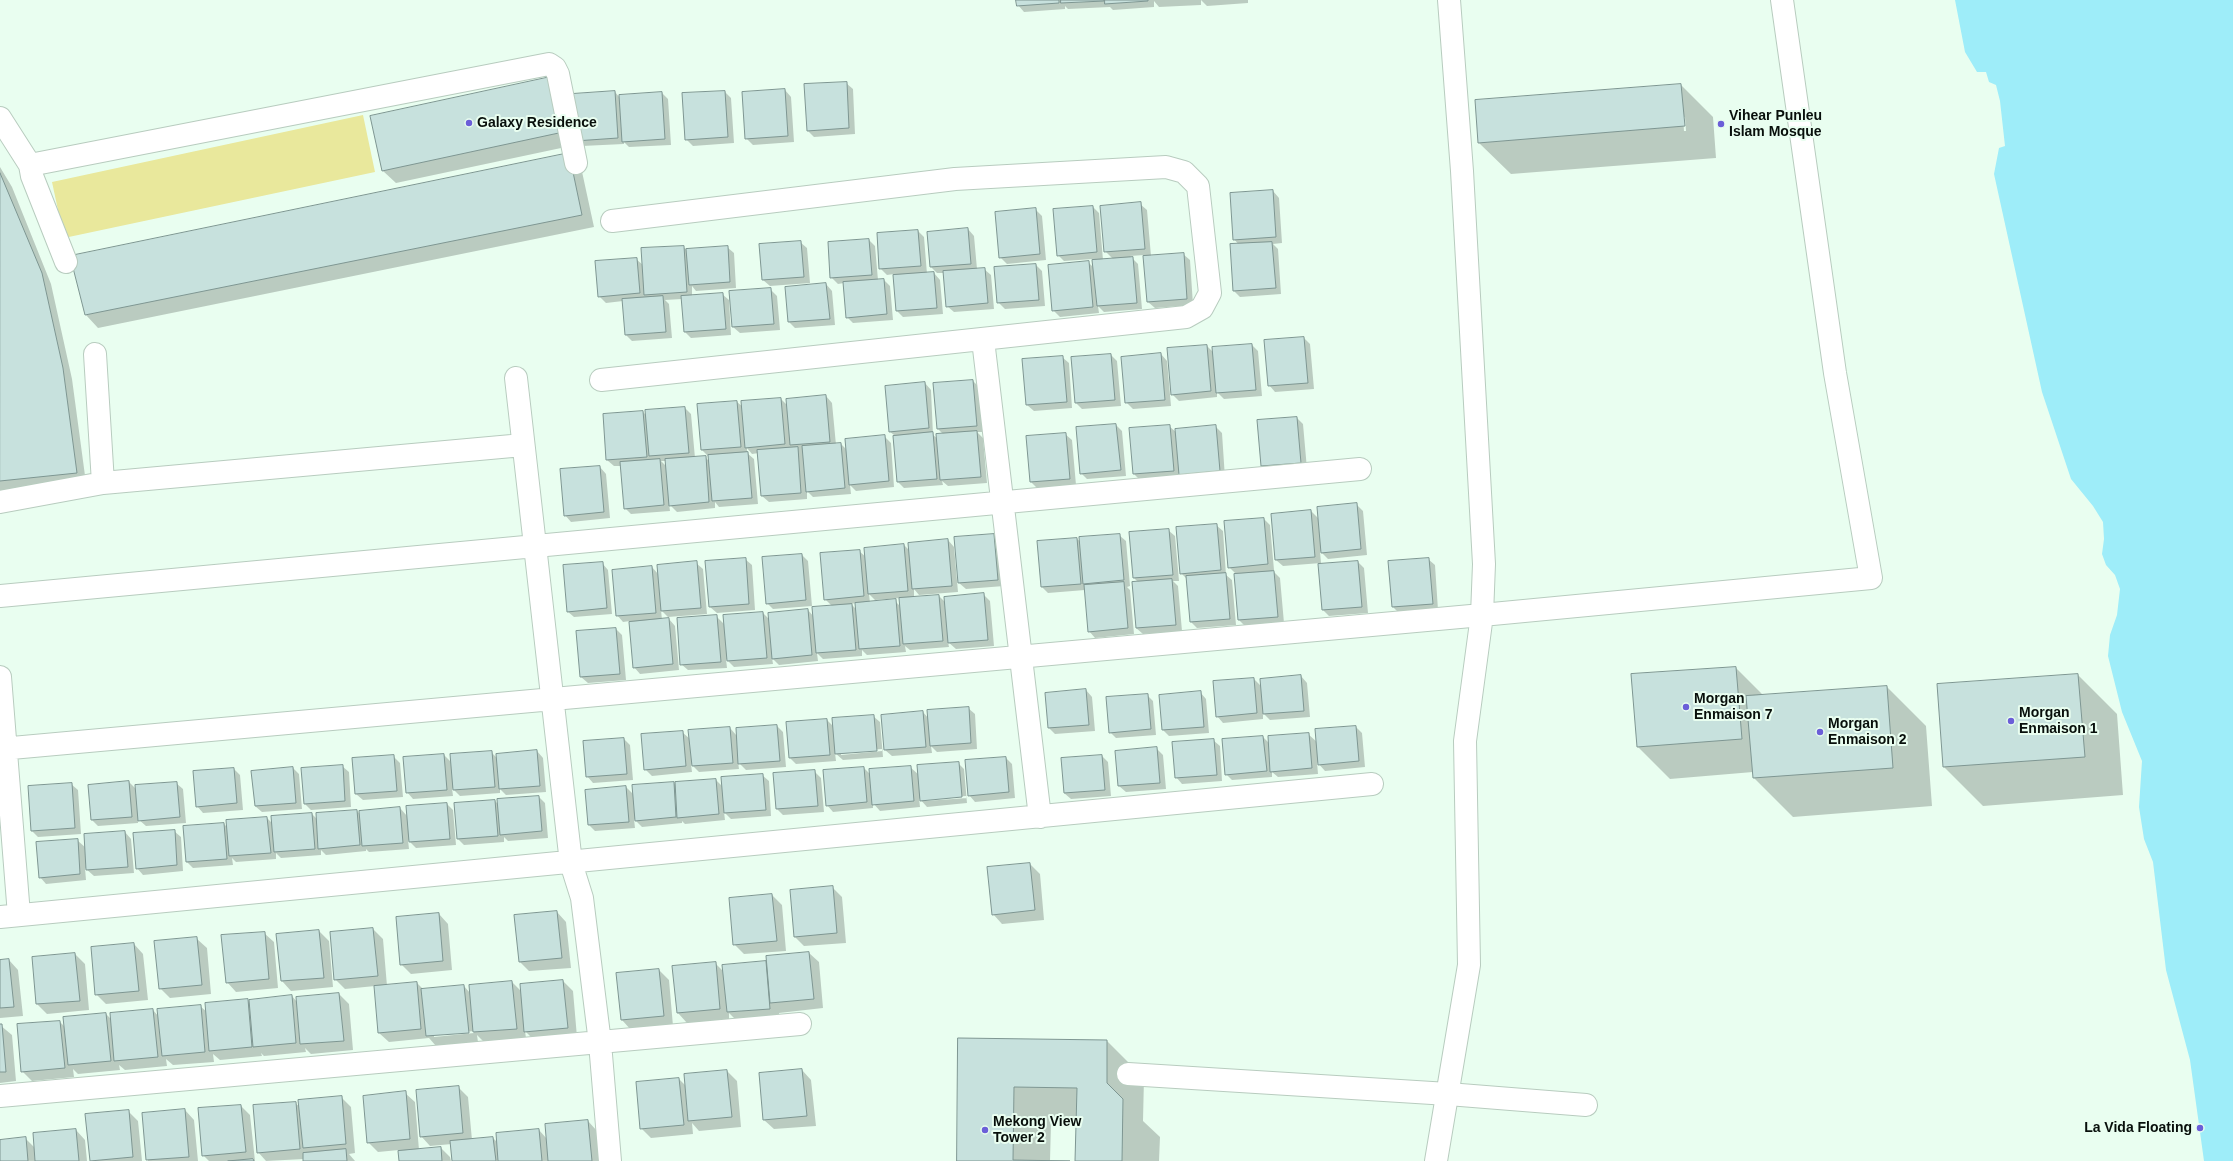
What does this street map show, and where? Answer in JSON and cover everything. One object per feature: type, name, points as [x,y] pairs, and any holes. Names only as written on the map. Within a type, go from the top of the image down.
[{"type":"street","points":[[1436,1161],[1469,965],[1465,741],[1482,615],[1483,548],[1462,171],[1449,0]]},
{"type":"street","points":[[3,749],[1482,615],[1871,578],[1835,373],[1782,0]]},
{"type":"street","points":[[30,165],[549,64],[555,68],[558,74],[576,163]]},
{"type":"street","points":[[0,118],[30,165],[32,176],[66,262]]},
{"type":"street","points":[[601,380],[1186,317],[1202,308],[1210,293],[1198,186],[1184,172],[1166,167],[956,179],[612,221]]},
{"type":"street","points":[[983,340],[1040,816]]},
{"type":"street","points":[[95,354],[103,484]]},
{"type":"street","points":[[516,378],[571,862],[582,898],[600,1043],[610,1161]]},
{"type":"street","points":[[0,502],[103,484],[523,446]]},
{"type":"street","points":[[0,596],[1360,469]]},
{"type":"street","points":[[0,677],[9,916],[1372,784]]},
{"type":"street","points":[[0,1096],[800,1024]]},
{"type":"street","points":[[1128,1074],[1448,1094],[1586,1105]]},
{"type":"shaded area","points":[[363,115],[375,172],[64,238],[52,182]]},
{"type":"water","points":[[1955,0],[2233,0],[2233,1161],[2204,1161],[2190,1060],[2166,970],[2153,862],[2144,839],[2139,807],[2142,761],[2122,712],[2108,656],[2110,635],[2117,615],[2120,589],[2115,575],[2106,565],[2102,554],[2104,539],[2103,522],[2093,506],[2071,479],[2042,392],[1994,174],[1999,148],[2005,146],[2000,101],[1996,85],[1989,82],[1986,72],[1977,72],[1965,52]]},
{"type":"building","points":[[1016,0],[1059,0],[1059,3],[1017,6]]},
{"type":"building","points":[[1061,0],[1104,0],[1104,1],[1061,3]]},
{"type":"building","points":[[1105,0],[1148,0],[1148,1],[1105,4]]},
{"type":"building","name":"Galaxy Residence","points":[[555,76],[568,131],[382,171],[370,116]]},
{"type":"building","points":[[847,82],[849,128],[807,131],[804,84]]},
{"type":"building","points":[[1681,84],[1685,126],[1478,143],[1475,100]]},
{"type":"building","points":[[785,89],[788,136],[745,139],[742,92]]},
{"type":"building","points":[[615,91],[618,138],[575,141],[572,94]]},
{"type":"building","points":[[725,91],[728,137],[685,140],[682,93]]},
{"type":"building","points":[[662,92],[665,139],[622,142],[619,95]]},
{"type":"building","points":[[569,153],[582,215],[85,315],[70,256]]},
{"type":"building","points":[[0,173],[42,273],[63,368],[77,473],[0,481]]},
{"type":"building","points":[[1273,190],[1276,237],[1233,240],[1230,193]]},
{"type":"building","points":[[1141,202],[1145,249],[1104,252],[1100,206]]},
{"type":"building","points":[[1093,206],[1097,252],[1057,256],[1053,209]]},
{"type":"building","points":[[1036,208],[1040,254],[999,258],[995,212]]},
{"type":"building","points":[[968,228],[971,264],[930,267],[927,232]]},
{"type":"building","points":[[918,230],[921,266],[879,269],[877,233]]},
{"type":"building","points":[[869,239],[872,275],[830,278],[828,242]]},
{"type":"building","points":[[801,241],[804,277],[762,280],[759,244]]},
{"type":"building","points":[[1272,242],[1276,288],[1233,291],[1230,244]]},
{"type":"building","points":[[684,246],[687,292],[644,295],[641,248]]},
{"type":"building","points":[[728,246],[730,282],[689,285],[686,249]]},
{"type":"building","points":[[1184,253],[1187,299],[1147,302],[1143,256]]},
{"type":"building","points":[[1133,257],[1137,303],[1097,306],[1092,260]]},
{"type":"building","points":[[637,258],[640,293],[598,297],[595,261]]},
{"type":"building","points":[[1089,261],[1093,307],[1052,311],[1048,265]]},
{"type":"building","points":[[1036,264],[1039,300],[997,303],[994,267]]},
{"type":"building","points":[[985,268],[988,303],[946,307],[943,271]]},
{"type":"building","points":[[934,272],[937,308],[896,311],[893,275]]},
{"type":"building","points":[[884,279],[887,314],[846,318],[843,282]]},
{"type":"building","points":[[826,283],[830,319],[788,322],[785,287]]},
{"type":"building","points":[[771,288],[774,324],[732,327],[729,291]]},
{"type":"building","points":[[723,293],[726,329],[684,332],[681,296]]},
{"type":"building","points":[[663,296],[666,332],[625,335],[622,299]]},
{"type":"building","points":[[1304,337],[1308,383],[1268,386],[1264,340]]},
{"type":"building","points":[[1252,344],[1256,390],[1216,393],[1212,347]]},
{"type":"building","points":[[1207,345],[1211,391],[1171,395],[1167,348]]},
{"type":"building","points":[[1161,353],[1165,400],[1125,403],[1121,357]]},
{"type":"building","points":[[1111,354],[1115,400],[1075,403],[1071,357]]},
{"type":"building","points":[[1063,356],[1067,402],[1026,405],[1022,359]]},
{"type":"building","points":[[973,380],[977,426],[937,429],[933,383]]},
{"type":"building","points":[[925,382],[929,428],[889,432],[885,386]]},
{"type":"building","points":[[826,395],[830,442],[790,445],[786,399]]},
{"type":"building","points":[[781,398],[785,444],[745,448],[741,401]]},
{"type":"building","points":[[737,401],[741,447],[701,450],[697,404]]},
{"type":"building","points":[[685,407],[689,453],[649,456],[645,410]]},
{"type":"building","points":[[643,411],[647,457],[606,460],[603,414]]},
{"type":"building","points":[[1297,417],[1301,463],[1261,466],[1257,420]]},
{"type":"building","points":[[1116,424],[1121,470],[1080,474],[1076,427]]},
{"type":"building","points":[[1170,425],[1174,471],[1133,474],[1129,428]]},
{"type":"building","points":[[1216,425],[1220,471],[1179,475],[1175,429]]},
{"type":"building","points":[[977,431],[981,477],[940,480],[936,434]]},
{"type":"building","points":[[933,432],[937,479],[897,482],[893,436]]},
{"type":"building","points":[[1066,433],[1070,479],[1030,482],[1026,436]]},
{"type":"building","points":[[885,435],[889,481],[849,485],[845,439]]},
{"type":"building","points":[[841,443],[845,488],[806,492],[802,446]]},
{"type":"building","points":[[798,447],[801,493],[761,496],[757,450]]},
{"type":"building","points":[[748,452],[752,498],[712,501],[708,455]]},
{"type":"building","points":[[706,456],[709,502],[669,506],[665,459]]},
{"type":"building","points":[[660,459],[664,505],[624,509],[620,462]]},
{"type":"building","points":[[600,466],[604,512],[564,516],[560,469]]},
{"type":"building","points":[[1357,503],[1361,549],[1321,553],[1317,507]]},
{"type":"building","points":[[1311,510],[1315,557],[1275,560],[1271,514]]},
{"type":"building","points":[[1264,518],[1268,564],[1228,568],[1224,521]]},
{"type":"building","points":[[1217,524],[1221,570],[1180,574],[1176,527]]},
{"type":"building","points":[[1169,529],[1173,575],[1133,578],[1129,532]]},
{"type":"building","points":[[994,534],[998,580],[958,583],[954,537]]},
{"type":"building","points":[[1120,534],[1124,580],[1083,584],[1079,537]]},
{"type":"building","points":[[1077,538],[1081,584],[1041,587],[1037,541]]},
{"type":"building","points":[[948,539],[952,586],[912,589],[908,543]]},
{"type":"building","points":[[904,544],[908,591],[868,594],[864,548]]},
{"type":"building","points":[[860,550],[864,596],[824,600],[820,553]]},
{"type":"building","points":[[802,554],[806,600],[766,604],[762,557]]},
{"type":"building","points":[[746,558],[749,604],[709,607],[705,561]]},
{"type":"building","points":[[1429,558],[1433,604],[1392,607],[1388,561]]},
{"type":"building","points":[[697,561],[701,608],[661,611],[657,565]]},
{"type":"building","points":[[1358,561],[1362,607],[1322,610],[1318,564]]},
{"type":"building","points":[[603,562],[607,608],[567,612],[563,565]]},
{"type":"building","points":[[652,566],[656,613],[616,616],[612,570]]},
{"type":"building","points":[[1274,571],[1278,617],[1238,620],[1234,574]]},
{"type":"building","points":[[1226,573],[1230,619],[1190,622],[1186,576]]},
{"type":"building","points":[[1172,579],[1176,625],[1136,628],[1132,582]]},
{"type":"building","points":[[1124,582],[1128,628],[1088,632],[1084,585]]},
{"type":"building","points":[[984,593],[988,640],[948,643],[944,597]]},
{"type":"building","points":[[939,595],[943,641],[903,644],[899,598]]},
{"type":"building","points":[[896,599],[900,646],[859,649],[855,603]]},
{"type":"building","points":[[852,604],[856,650],[816,653],[812,607]]},
{"type":"building","points":[[808,609],[812,655],[772,659],[768,613]]},
{"type":"building","points":[[763,612],[767,658],[727,661],[723,615]]},
{"type":"building","points":[[717,615],[721,662],[680,665],[677,618]]},
{"type":"building","points":[[669,618],[673,664],[633,668],[629,622]]},
{"type":"building","points":[[616,628],[620,674],[580,677],[576,631]]},
{"type":"building","name":"Morgan Enmaison 7","points":[[1736,667],[1742,739],[1637,747],[1631,674]]},
{"type":"building","name":"Morgan Enmaison 1","points":[[2078,674],[2085,757],[1943,767],[1937,684]]},
{"type":"building","points":[[1301,675],[1304,711],[1263,714],[1260,679]]},
{"type":"building","points":[[1254,678],[1257,713],[1216,717],[1213,681]]},
{"type":"building","name":"Morgan Enmaison 2","points":[[1887,686],[1893,768],[1753,778],[1746,696]]},
{"type":"building","points":[[1086,689],[1089,725],[1048,728],[1045,693]]},
{"type":"building","points":[[1201,691],[1204,727],[1162,730],[1159,695]]},
{"type":"building","points":[[1148,694],[1151,729],[1109,733],[1106,697]]},
{"type":"building","points":[[969,707],[971,743],[930,746],[927,710]]},
{"type":"building","points":[[923,711],[926,747],[884,750],[881,715]]},
{"type":"building","points":[[874,715],[877,751],[835,754],[832,718]]},
{"type":"building","points":[[827,719],[830,755],[789,758],[786,722]]},
{"type":"building","points":[[777,725],[780,761],[738,764],[736,728]]},
{"type":"building","points":[[1356,726],[1359,761],[1318,765],[1315,729]]},
{"type":"building","points":[[730,727],[733,763],[692,766],[688,730]]},
{"type":"building","points":[[683,731],[686,766],[644,770],[641,734]]},
{"type":"building","points":[[1309,733],[1312,768],[1270,772],[1268,736]]},
{"type":"building","points":[[1263,736],[1267,771],[1225,775],[1222,739]]},
{"type":"building","points":[[624,738],[627,774],[586,777],[583,741]]},
{"type":"building","points":[[1214,739],[1217,775],[1175,778],[1172,742]]},
{"type":"building","points":[[1157,747],[1160,783],[1118,786],[1115,751]]},
{"type":"building","points":[[537,750],[540,786],[499,789],[496,754]]},
{"type":"building","points":[[492,751],[495,787],[453,790],[450,754]]},
{"type":"building","points":[[444,754],[447,790],[406,793],[403,757]]},
{"type":"building","points":[[394,755],[397,791],[355,794],[352,758]]},
{"type":"building","points":[[1102,755],[1105,790],[1064,793],[1061,758]]},
{"type":"building","points":[[1006,757],[1009,792],[968,796],[965,760]]},
{"type":"building","points":[[959,762],[962,797],[920,801],[917,765]]},
{"type":"building","points":[[343,765],[345,801],[304,804],[301,768]]},
{"type":"building","points":[[911,766],[914,801],[872,805],[869,769]]},
{"type":"building","points":[[293,767],[296,803],[255,806],[251,771]]},
{"type":"building","points":[[864,767],[867,802],[826,806],[823,770]]},
{"type":"building","points":[[234,768],[237,803],[196,807],[193,771]]},
{"type":"building","points":[[815,770],[818,806],[776,809],[773,773]]},
{"type":"building","points":[[763,774],[766,810],[724,813],[721,777]]},
{"type":"building","points":[[716,779],[719,814],[677,818],[675,782]]},
{"type":"building","points":[[129,781],[132,817],[91,820],[88,785]]},
{"type":"building","points":[[177,782],[180,817],[138,821],[135,785]]},
{"type":"building","points":[[674,782],[676,817],[635,821],[632,785]]},
{"type":"building","points":[[72,783],[75,828],[31,831],[28,786]]},
{"type":"building","points":[[626,786],[629,822],[588,825],[585,790]]},
{"type":"building","points":[[539,796],[542,831],[500,835],[497,799]]},
{"type":"building","points":[[495,800],[498,836],[457,839],[454,803]]},
{"type":"building","points":[[447,803],[450,839],[409,842],[406,806]]},
{"type":"building","points":[[400,807],[403,843],[362,846],[359,811]]},
{"type":"building","points":[[357,810],[360,845],[318,849],[316,813]]},
{"type":"building","points":[[312,813],[315,849],[274,852],[271,816]]},
{"type":"building","points":[[267,817],[271,853],[229,856],[226,820]]},
{"type":"building","points":[[224,823],[227,859],[186,862],[183,826]]},
{"type":"building","points":[[175,830],[177,865],[136,869],[133,833]]},
{"type":"building","points":[[125,831],[128,867],[86,870],[84,834]]},
{"type":"building","points":[[78,839],[80,874],[39,878],[36,842]]},
{"type":"building","points":[[1030,863],[1035,910],[992,915],[987,867]]},
{"type":"building","points":[[833,886],[837,933],[794,937],[790,890]]},
{"type":"building","points":[[772,894],[777,941],[733,945],[729,898]]},
{"type":"building","points":[[557,911],[562,958],[519,962],[514,915]]},
{"type":"building","points":[[439,913],[443,961],[400,965],[396,917]]},
{"type":"building","points":[[373,928],[378,976],[334,980],[330,932]]},
{"type":"building","points":[[319,930],[324,978],[281,981],[276,934]]},
{"type":"building","points":[[265,932],[269,979],[226,983],[221,935]]},
{"type":"building","points":[[197,937],[202,985],[159,989],[154,941]]},
{"type":"building","points":[[134,943],[139,991],[95,995],[91,947]]},
{"type":"building","points":[[809,952],[814,999],[770,1003],[766,956]]},
{"type":"building","points":[[75,953],[80,1001],[36,1004],[32,957]]},
{"type":"building","points":[[9,959],[14,1007],[0,1008],[0,960]]},
{"type":"building","points":[[766,961],[770,1009],[727,1012],[722,965]]},
{"type":"building","points":[[716,962],[720,1009],[677,1013],[672,966]]},
{"type":"building","points":[[659,969],[664,1016],[621,1020],[616,973]]},
{"type":"building","points":[[563,980],[568,1028],[524,1032],[520,984]]},
{"type":"building","points":[[512,981],[517,1029],[473,1032],[469,985]]},
{"type":"building","points":[[417,982],[421,1029],[378,1033],[374,986]]},
{"type":"building","points":[[464,985],[469,1033],[426,1036],[421,989]]},
{"type":"building","points":[[339,993],[344,1041],[300,1044],[296,997]]},
{"type":"building","points":[[292,995],[296,1043],[253,1047],[249,1000]]},
{"type":"building","points":[[248,999],[252,1047],[209,1051],[205,1003]]},
{"type":"building","points":[[201,1005],[205,1052],[162,1056],[157,1009]]},
{"type":"building","points":[[153,1009],[158,1057],[114,1061],[110,1013]]},
{"type":"building","points":[[106,1013],[111,1061],[68,1065],[63,1017]]},
{"type":"building","points":[[60,1021],[65,1068],[21,1072],[17,1024]]},
{"type":"building","points":[[0,1024],[2,1024],[6,1072],[0,1072]]},
{"type":"building","name":"Mekong View Tower 2","points":[[958,1038],[1107,1040],[1107,1083],[1123,1099],[1122,1161],[1075,1161],[1077,1088],[1014,1087],[1013,1160],[1070,1161],[957,1161]]},
{"type":"building","points":[[802,1069],[807,1116],[763,1120],[759,1073]]},
{"type":"building","points":[[727,1070],[732,1117],[688,1121],[684,1074]]},
{"type":"building","points":[[679,1078],[684,1125],[640,1129],[636,1082]]},
{"type":"building","points":[[459,1086],[463,1133],[420,1137],[416,1090]]},
{"type":"building","points":[[406,1091],[410,1139],[367,1143],[363,1096]]},
{"type":"building","points":[[342,1096],[346,1144],[303,1148],[298,1100]]},
{"type":"building","points":[[296,1102],[300,1149],[257,1153],[253,1105]]},
{"type":"building","points":[[241,1105],[246,1152],[202,1156],[198,1108]]},
{"type":"building","points":[[185,1109],[189,1157],[146,1160],[142,1113]]},
{"type":"building","points":[[129,1110],[133,1157],[90,1161],[85,1114]]},
{"type":"building","points":[[588,1120],[592,1161],[548,1161],[545,1124]]},
{"type":"building","points":[[76,1129],[79,1161],[35,1161],[33,1133]]},
{"type":"building","points":[[539,1129],[542,1161],[498,1161],[496,1133]]},
{"type":"building","points":[[26,1137],[28,1161],[0,1161],[0,1140]]},
{"type":"building","points":[[493,1137],[496,1161],[452,1161],[450,1141]]},
{"type":"building","points":[[441,1147],[442,1161],[399,1161],[398,1151]]},
{"type":"building","points":[[346,1149],[347,1161],[303,1161],[303,1153]]},
{"type":"building","points":[[253,1159],[254,1161],[228,1161]]},
{"type":"place","name":"Galaxy Residence","points":[[469,123]]},
{"type":"place","name":"Vihear Punleu Islam Mosque","points":[[1721,124]]},
{"type":"place","name":"Morgan Enmaison 7","points":[[1686,707]]},
{"type":"place","name":"Morgan Enmaison 1","points":[[2011,721]]},
{"type":"place","name":"Morgan Enmaison 2","points":[[1820,732]]},
{"type":"place","name":"La Vida Floating","points":[[2200,1128]]},
{"type":"place","name":"Mekong View Tower 2","points":[[985,1130]]}]
